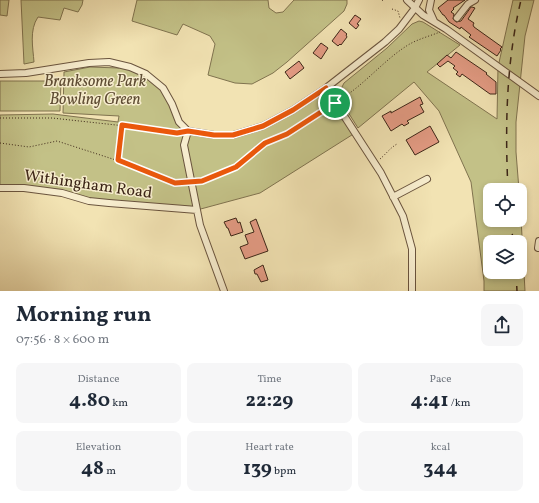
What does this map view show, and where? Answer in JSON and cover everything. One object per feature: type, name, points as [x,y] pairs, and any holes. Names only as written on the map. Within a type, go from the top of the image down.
[{"type":"street","points":[[406,0],[415,8],[539,96]]},
{"type":"street","points":[[0,74],[26,73],[90,63],[110,62],[130,67],[146,74],[163,88],[172,104],[179,122],[188,131],[214,135],[233,135],[263,126],[293,110],[326,88],[385,42],[399,29],[415,8],[419,0]]},
{"type":"street","points":[[415,8],[426,0]]},
{"type":"street","points":[[431,0],[429,10],[435,22]]},
{"type":"street","points":[[457,18],[468,4],[474,0]]},
{"type":"street","points":[[326,88],[374,163],[403,216],[412,249],[412,291]]},
{"type":"street","points":[[188,131],[184,145],[196,210],[222,289]]},
{"type":"street","points":[[393,197],[426,179]]},
{"type":"street","name":"Withingham Road","points":[[0,188],[24,188],[62,193],[89,201],[196,210]]},
{"type":"street","points":[[538,248],[539,241]]},
{"type":"path","points":[[392,9],[398,11],[398,16],[400,19],[404,15]]},
{"type":"path","points":[[0,143],[29,147],[57,141],[118,160],[175,183],[202,181],[236,167],[265,143],[287,134],[348,95],[374,71],[409,45],[446,29]]},
{"type":"path","points":[[0,118],[52,118],[122,125],[177,133],[188,131]]},
{"type":"path","points":[[118,160],[122,125]]},
{"type":"path","points":[[374,163],[385,155],[390,148],[397,144]]},
{"type":"green space","points":[[0,0],[9,0],[7,16],[0,15]]},
{"type":"green space","points":[[21,0],[83,0],[78,12],[64,8],[60,20],[38,17],[33,28],[32,45],[34,62],[24,64]]},
{"type":"green space","points":[[137,0],[268,0],[269,8],[276,13],[283,12],[294,0],[347,0],[347,4],[344,11],[287,62],[273,73],[252,84],[235,83],[208,75],[215,44],[210,36],[183,24],[177,35],[132,21]]},
{"type":"green space","points":[[513,0],[534,0],[525,36],[516,122],[516,152],[518,183],[483,183],[483,227],[521,227],[522,235],[483,235],[483,273],[471,182],[439,111],[414,82],[358,128],[341,101],[340,91],[344,83],[387,48],[412,24],[419,21],[460,45],[427,72],[497,119],[498,67]]},
{"type":"green space","name":"Branksome Park Bowling Green","points":[[119,64],[130,67],[163,88],[179,122],[188,131],[233,135],[263,126],[326,88],[355,133],[260,193],[197,210],[109,203],[62,193],[0,188],[0,115],[53,114],[118,122],[119,116],[63,113],[64,72],[90,67],[119,68]]},
{"type":"green space","points":[[0,81],[61,81],[60,111],[0,111]]},
{"type":"green space","points":[[484,279],[524,279],[525,291],[484,291]]},
{"type":"building","points":[[448,0],[465,0],[453,8],[454,9],[451,12],[454,14],[453,19],[456,22],[461,21],[471,7],[475,8],[468,19],[474,23],[474,27],[502,47],[497,56],[469,37],[471,35],[461,27],[460,29],[449,22],[438,8]]},
{"type":"building","points":[[355,15],[361,19],[357,24],[359,25],[356,29],[349,23]]},
{"type":"building","points":[[341,29],[347,34],[347,37],[341,45],[340,44],[338,46],[332,41]]},
{"type":"building","points":[[321,43],[328,48],[321,59],[313,53]]},
{"type":"building","points":[[456,52],[487,73],[486,74],[496,82],[496,94],[490,94],[462,74],[460,77],[456,74],[458,72],[453,68],[455,66],[448,61],[440,67],[437,64],[447,55],[451,58]]},
{"type":"building","points":[[299,61],[304,68],[290,79],[285,72]]},
{"type":"building","points":[[420,97],[423,104],[420,105],[424,112],[407,121],[409,123],[404,126],[402,124],[391,131],[382,116],[391,111],[391,113]]},
{"type":"building","points":[[430,126],[439,142],[415,155],[406,140]]},
{"type":"building","points":[[236,218],[238,223],[240,222],[243,232],[231,236],[224,222]]},
{"type":"building","points":[[256,219],[268,251],[245,259],[240,247],[248,244],[245,235],[254,232],[250,222]]},
{"type":"building","points":[[263,265],[268,280],[261,282],[254,270]]},
{"type":"railway","points":[[508,183],[508,95],[512,47],[521,0]]},
{"type":"railway","points":[[512,227],[512,235]]},
{"type":"railway","points":[[516,279],[517,291]]},
{"type":"route","points":[[326,88],[335,103],[287,134],[265,143],[236,167],[202,181],[175,183],[118,160],[122,125],[177,133],[188,131],[214,135],[233,135],[263,126],[293,110],[326,88]]}]
